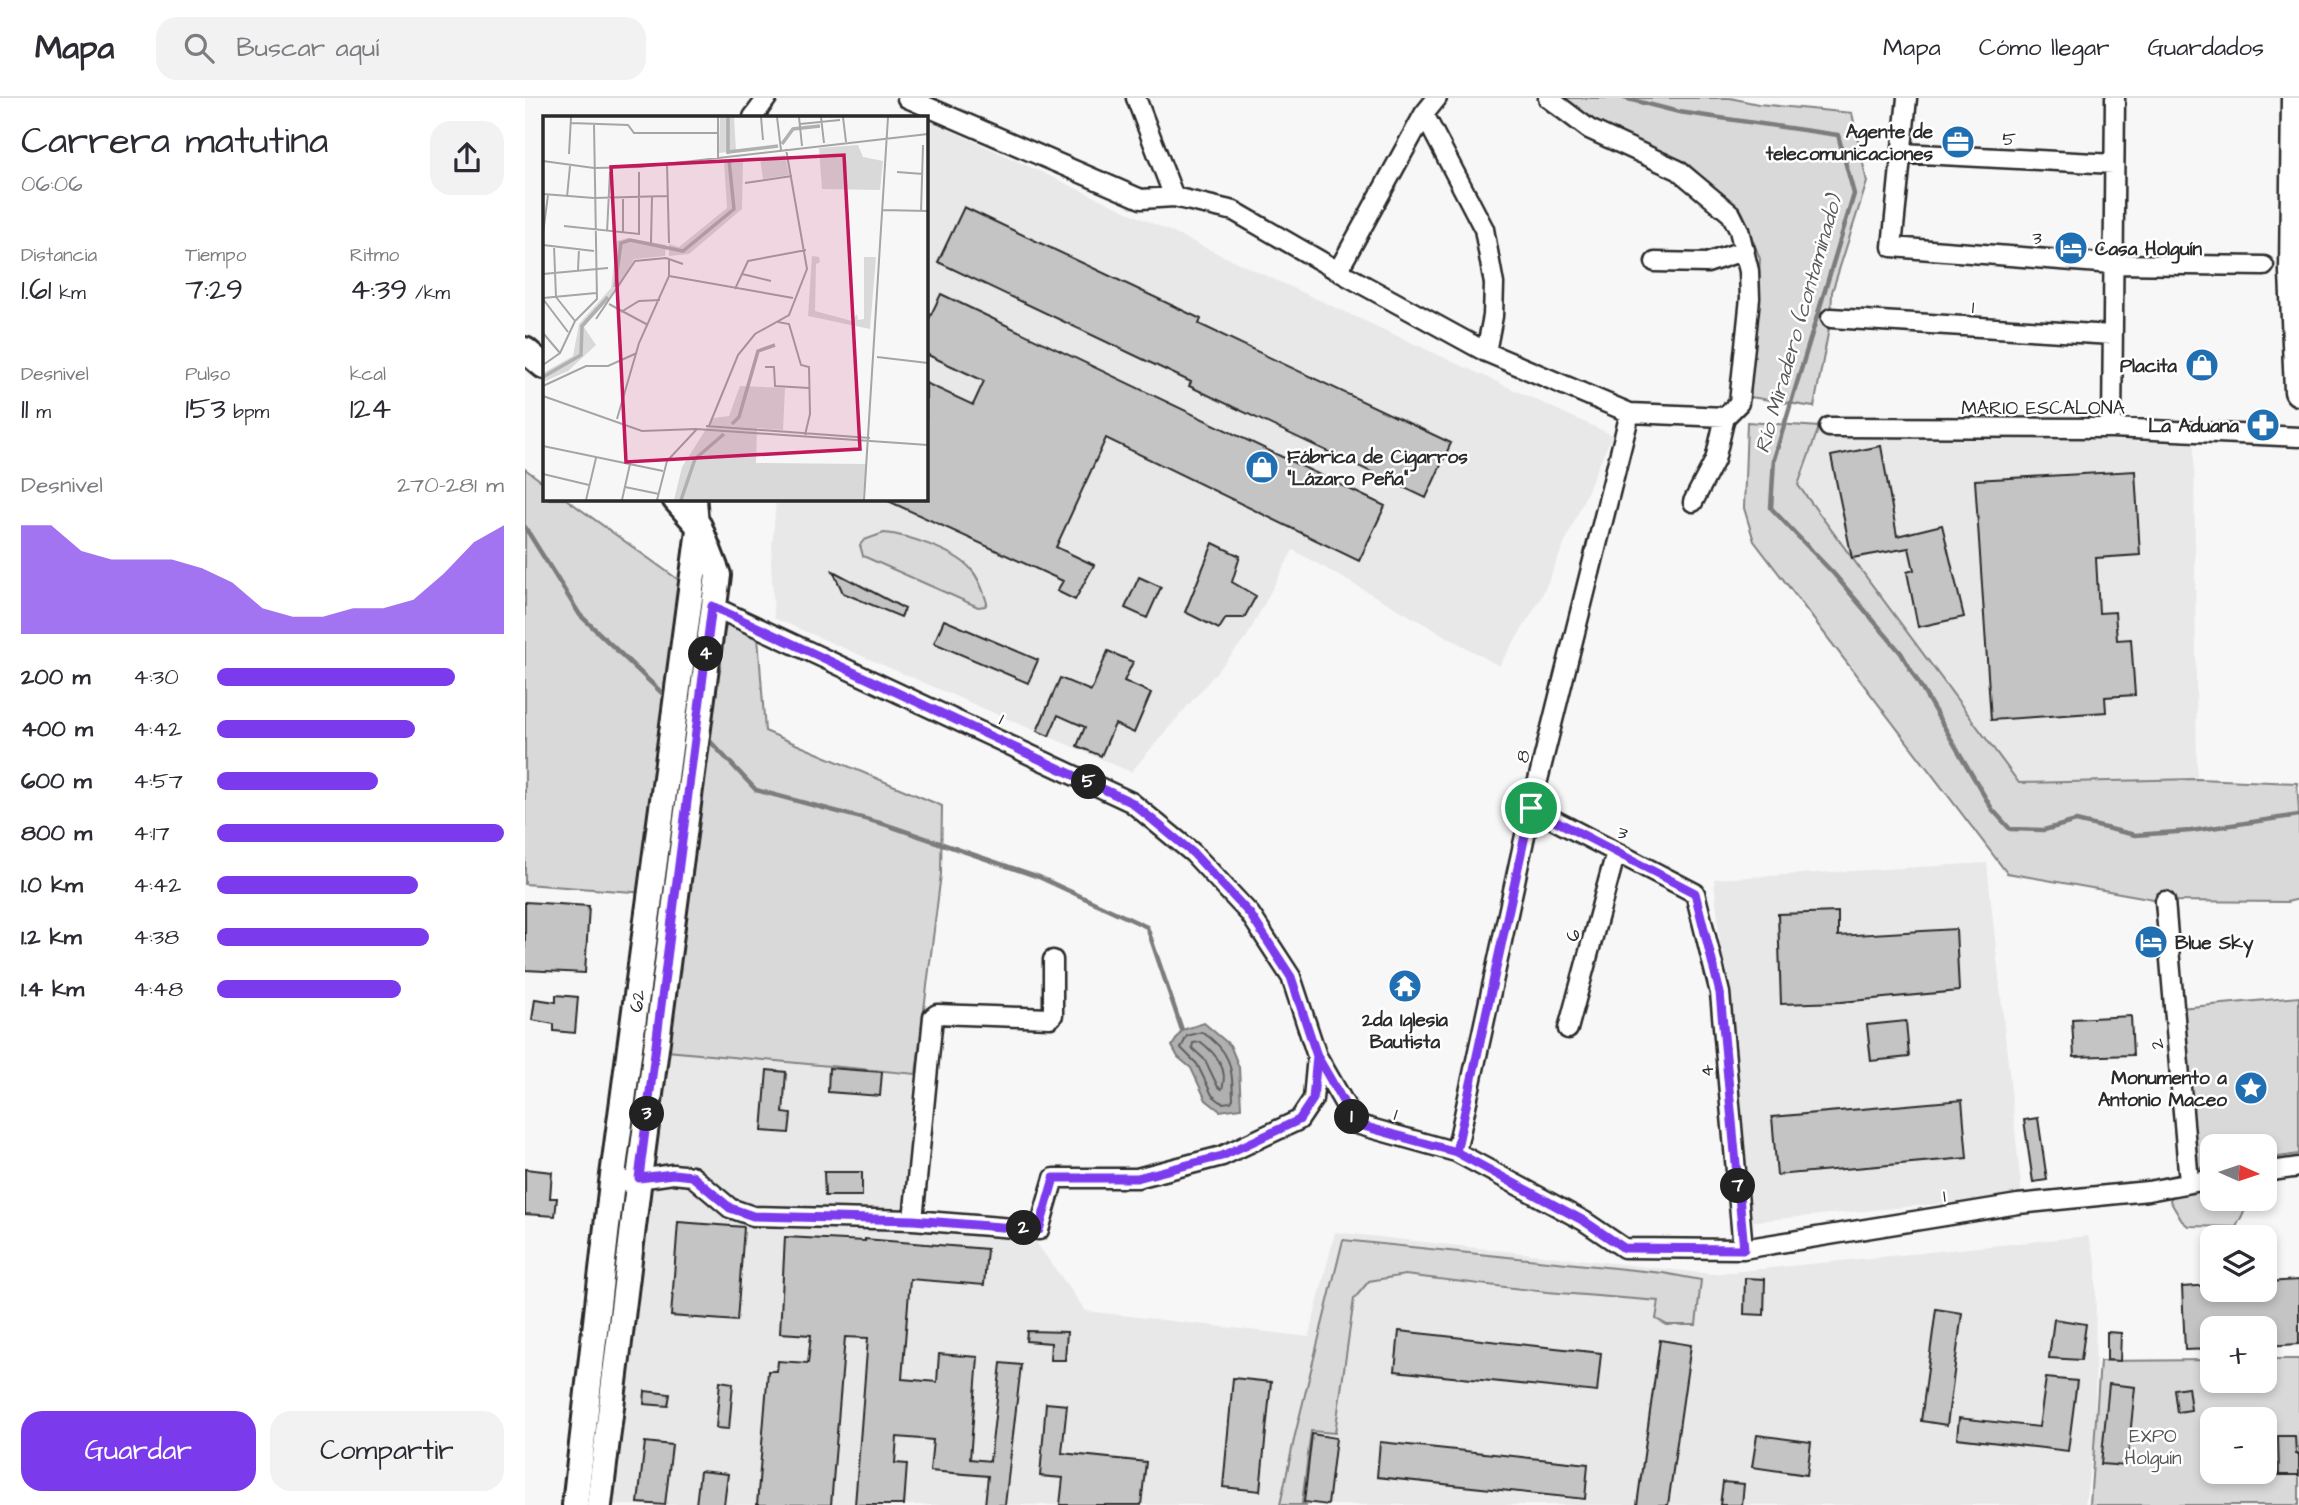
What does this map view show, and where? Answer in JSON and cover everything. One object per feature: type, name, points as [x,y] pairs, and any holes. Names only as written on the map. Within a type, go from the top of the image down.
[{"type":"main road","points":[[2297,98],[2294,272],[2299,391]]},
{"type":"street","points":[[754,116],[767,98]]},
{"type":"street","points":[[907,98],[1141,199],[1174,197],[1234,211],[1486,352],[1630,413],[1725,417]]},
{"type":"street","points":[[1136,98],[1174,197]]},
{"type":"street","points":[[1338,271],[1424,114],[1437,98]]},
{"type":"street","points":[[1548,98],[1590,129],[1678,170],[1703,189],[1731,214],[1745,250],[1750,298],[1739,402],[1725,417],[1715,460],[1693,502]]},
{"type":"street","points":[[1902,153],[1907,98]]},
{"type":"street","points":[[2112,428],[2115,98]]},
{"type":"street","points":[[1424,114],[1484,229],[1493,284],[1493,317],[1486,352]]},
{"type":"street","name":"5","points":[[1902,153],[2115,164]]},
{"type":"street","name":"3","points":[[1902,153],[1892,247],[2113,264],[2263,266]]},
{"type":"street","points":[[1655,262],[1707,263],[1745,250]]},
{"type":"street","name":"1","points":[[1831,318],[2112,335]]},
{"type":"street","points":[[525,350],[543,365]]},
{"type":"street","name":"8","points":[[1456,1152],[1531,808],[1630,413]]},
{"type":"street","name":"MARIO ESCALONA","points":[[1829,427],[2112,428],[2299,437]]},
{"type":"street","points":[[676,500],[699,526]]},
{"type":"street","name":"62","points":[[575,1505],[612,1183],[699,526],[698,500]]},
{"type":"street","name":"62","points":[[599,1505],[718,575],[699,526]]},
{"type":"street","name":"1","points":[[712,606],[1131,802],[1193,853],[1250,914],[1291,977],[1317,1056],[1356,1124],[1456,1152],[1584,1221],[1624,1248],[1744,1249],[2018,1204],[2148,1191],[2200,1181]]},
{"type":"street","name":"3","points":[[1531,808],[1695,893]]},
{"type":"street","name":"6","points":[[1568,1029],[1616,852]]},
{"type":"street","name":"4","points":[[1695,893],[1720,993],[1744,1249]]},
{"type":"street","name":"2","points":[[2165,901],[2189,1182]]},
{"type":"street","points":[[913,1220],[933,1017],[937,1014],[1051,1018],[1053,960]]},
{"type":"street","points":[[612,1183],[673,1174],[692,1176],[730,1208],[753,1216],[913,1220],[1039,1230],[1054,1178],[1137,1178],[1222,1156],[1299,1120],[1313,1099],[1317,1056]]},
{"type":"street","points":[[2277,1170],[2299,1167]]},
{"type":"shaded area","name":"Fábrica de Cigarros \"Lázaro Peña\"","points":[[927,119],[1612,435],[1540,600],[1499,666],[1293,550],[1246,638],[1131,772],[774,618],[771,561],[776,500],[927,500]]},
{"type":"shaded area","points":[[1819,427],[2194,444],[2197,779],[2019,783],[1798,485]]},
{"type":"shaded area","points":[[1987,863],[2022,1196],[1747,1222],[1714,879]]},
{"type":"shaded area","points":[[667,1051],[916,1074],[902,1222],[1032,1237],[1086,1311],[1309,1337],[1335,1232],[1711,1274],[2088,1236],[2096,1261],[2095,1431],[2085,1505],[611,1505]]},
{"type":"green space","points":[[1559,98],[1730,98],[1758,104],[1852,113],[1867,182],[1832,292],[1831,318],[1814,407],[1750,397],[1760,259],[1742,212],[1689,165],[1569,109]]},
{"type":"green space","points":[[1747,422],[1819,427],[1798,485],[2019,783],[2197,779],[2297,783],[2299,899],[2287,902],[2165,901],[2007,873],[1754,541],[1744,508]]},
{"type":"green space","points":[[525,469],[543,482],[543,500],[567,500],[758,637],[765,731],[942,806],[941,874],[916,1074],[667,1051],[687,896],[525,884]]},
{"type":"green space","points":[[884,533],[930,545],[963,562],[978,580],[987,603],[985,606],[978,607],[863,556],[860,545],[864,540]]},
{"type":"green space","points":[[2299,997],[2299,1154],[2277,1157],[2277,1134],[2200,1134],[2200,1168],[2195,1169],[2180,1008]]},
{"type":"green space","points":[[2200,1188],[2200,1211],[2245,1211],[2237,1225],[2188,1226],[2170,1201],[2172,1195]]},
{"type":"green space","points":[[1343,1240],[1663,1273],[1701,1280],[1696,1325],[1667,1325],[1656,1319],[1659,1301],[1547,1292],[1405,1275],[1369,1281],[1354,1299],[1335,1433],[1311,1431],[1302,1503],[1307,1505],[1280,1505]]},
{"type":"green space","name":"EXPO Holguín","points":[[2277,1359],[2299,1359],[2299,1505],[2090,1505],[2100,1361],[2200,1360],[2200,1393],[2277,1393]]},
{"type":"water","points":[[1204,1023],[1230,1045],[1239,1067],[1241,1108],[1220,1111],[1206,1100],[1191,1068],[1178,1057],[1172,1046],[1182,1030]]},
{"type":"building","points":[[964,207],[1201,319],[1199,324],[1451,443],[1426,498],[1189,386],[1191,382],[938,262]]},
{"type":"building","points":[[941,294],[1385,506],[1359,561],[1106,438],[1056,547],[1094,565],[1075,600],[1057,591],[1063,581],[886,500],[927,500],[927,383],[973,405],[984,381],[927,354],[927,323]]},
{"type":"building","points":[[1881,446],[1897,536],[1942,525],[1964,617],[1918,627],[1907,572],[1914,570],[1909,548],[1852,558],[1831,456]]},
{"type":"building","points":[[2135,471],[2140,555],[2096,558],[2099,613],[2115,612],[2117,640],[2131,639],[2135,695],[2105,697],[2106,712],[1991,720],[1975,480]]},
{"type":"building","points":[[1213,543],[1240,556],[1232,582],[1256,596],[1244,618],[1226,618],[1219,629],[1185,612]]},
{"type":"building","points":[[833,571],[905,609],[901,617],[843,593]]},
{"type":"building","points":[[1139,577],[1161,587],[1147,618],[1125,608]]},
{"type":"building","points":[[944,620],[1038,660],[1028,683],[934,643]]},
{"type":"building","points":[[1108,651],[1133,662],[1124,681],[1151,693],[1134,733],[1115,724],[1101,756],[1077,746],[1085,727],[1058,715],[1049,736],[1037,731],[1060,678],[1091,691]]},
{"type":"building","points":[[525,902],[589,906],[585,973],[525,970]]},
{"type":"building","points":[[1838,912],[1838,936],[1956,929],[1959,991],[1841,1002],[1781,1004],[1778,914]]},
{"type":"building","points":[[556,995],[578,997],[575,1033],[554,1031],[554,1024],[532,1020],[535,999],[556,1002]]},
{"type":"building","points":[[2131,1016],[2133,1055],[2074,1057],[2072,1019]]},
{"type":"building","points":[[1906,1021],[1909,1057],[1871,1061],[1867,1025]]},
{"type":"building","points":[[829,1068],[882,1072],[880,1096],[828,1092]]},
{"type":"building","points":[[767,1070],[786,1072],[783,1113],[791,1114],[789,1133],[762,1131]]},
{"type":"building","points":[[1962,1100],[1967,1158],[1777,1175],[1772,1117]]},
{"type":"building","points":[[2038,1118],[2047,1180],[2033,1182],[2024,1120]]},
{"type":"building","points":[[525,1169],[552,1172],[550,1198],[557,1198],[555,1216],[525,1214]]},
{"type":"building","points":[[824,1172],[862,1172],[862,1196],[825,1196]]},
{"type":"building","points":[[678,1222],[744,1227],[737,1321],[671,1316]]},
{"type":"building","points":[[785,1237],[865,1239],[987,1249],[984,1285],[910,1279],[902,1379],[937,1382],[939,1354],[978,1357],[970,1459],[990,1461],[1001,1363],[1021,1365],[1005,1505],[985,1505],[988,1476],[930,1471],[933,1440],[897,1437],[895,1463],[907,1464],[904,1505],[855,1505],[868,1338],[845,1337],[831,1505],[757,1505],[768,1371],[777,1371],[778,1361],[808,1363],[811,1335],[780,1333]]},
{"type":"building","points":[[1745,1278],[1765,1279],[1764,1315],[1744,1314]]},
{"type":"building","points":[[2299,1280],[2299,1344],[2277,1345],[2277,1316],[2200,1316],[2200,1349],[2185,1350],[2182,1287],[2200,1286],[2200,1302],[2277,1302],[2277,1281]]},
{"type":"building","points":[[1936,1309],[1962,1313],[1947,1425],[1921,1421]]},
{"type":"building","points":[[2054,1319],[2086,1324],[2081,1360],[2049,1358]]},
{"type":"building","points":[[1027,1331],[1067,1332],[1065,1360],[1050,1360],[1051,1343],[1026,1341]]},
{"type":"building","points":[[1399,1331],[1601,1353],[1597,1392],[1395,1371]]},
{"type":"building","points":[[2107,1332],[2121,1333],[2120,1361],[2107,1360]]},
{"type":"building","points":[[1660,1340],[1691,1345],[1668,1505],[1637,1505]]},
{"type":"building","points":[[1233,1378],[1271,1382],[1260,1491],[1223,1487]]},
{"type":"building","points":[[2046,1378],[2077,1381],[2068,1451],[1957,1438],[1959,1418],[2039,1427]]},
{"type":"building","points":[[720,1381],[733,1383],[729,1429],[716,1428]]},
{"type":"building","points":[[2109,1384],[2135,1387],[2127,1466],[2101,1464]]},
{"type":"building","points":[[2188,1387],[2191,1410],[2177,1412],[2174,1389]]},
{"type":"building","points":[[645,1391],[670,1394],[668,1406],[644,1404]]},
{"type":"building","points":[[1046,1403],[1067,1405],[1062,1453],[1146,1462],[1141,1505],[1060,1505],[1063,1478],[1040,1476]]},
{"type":"building","points":[[1312,1434],[1336,1438],[1328,1505],[1304,1502]]},
{"type":"building","points":[[1757,1435],[1811,1442],[1807,1475],[1752,1467]]},
{"type":"building","points":[[2278,1436],[2295,1436],[2296,1454],[2299,1454],[2299,1475],[2279,1475]]},
{"type":"building","points":[[645,1442],[672,1445],[665,1505],[638,1503]]},
{"type":"building","points":[[1380,1442],[1588,1464],[1585,1499],[1377,1477]]},
{"type":"building","points":[[700,1471],[728,1474],[724,1505],[696,1505]]},
{"type":"building","points":[[1723,1482],[1744,1484],[1742,1505],[1720,1505]]},
{"type":"waterway","name":"Río Miradero (contaminado)","points":[[1624,98],[1679,112],[1838,135],[1854,194],[1774,459],[1771,508],[1834,574],[1901,653],[1992,809],[2010,829],[2044,830],[2076,821],[2135,835],[2191,831],[2299,815]]},
{"type":"waterway","points":[[525,527],[580,615],[663,694]]},
{"type":"waterway","points":[[707,738],[756,790],[884,824],[1039,877],[1147,927],[1182,1030]]},
{"type":"place","name":"Agente de telecomunicaciones","points":[[1958,142]]},
{"type":"place","name":"Casa Holguín","points":[[2071,248]]},
{"type":"place","name":"Placita","points":[[2202,365]]},
{"type":"place","name":"La Aduana","points":[[2263,425]]},
{"type":"place","name":"Fábrica de Cigarros \"Lázaro Peña\"","points":[[1262,467]]},
{"type":"place","name":"Blue Sky","points":[[2151,942]]},
{"type":"place","name":"2da Iglesia Bautista","points":[[1405,986]]},
{"type":"place","name":"Monumento a Antonio Maceo","points":[[2251,1088]]},
{"type":"route","points":[[1531,808],[1456,1152],[1356,1124],[1317,1056],[1313,1099],[1299,1120],[1222,1156],[1137,1178],[1054,1178],[1039,1230],[913,1220],[753,1216],[730,1208],[692,1176],[673,1174],[639,1178],[712,606],[1131,802],[1193,853],[1250,914],[1291,977],[1317,1056],[1356,1124],[1456,1152],[1584,1221],[1624,1248],[1744,1249],[1720,993],[1695,893],[1531,808]]}]
